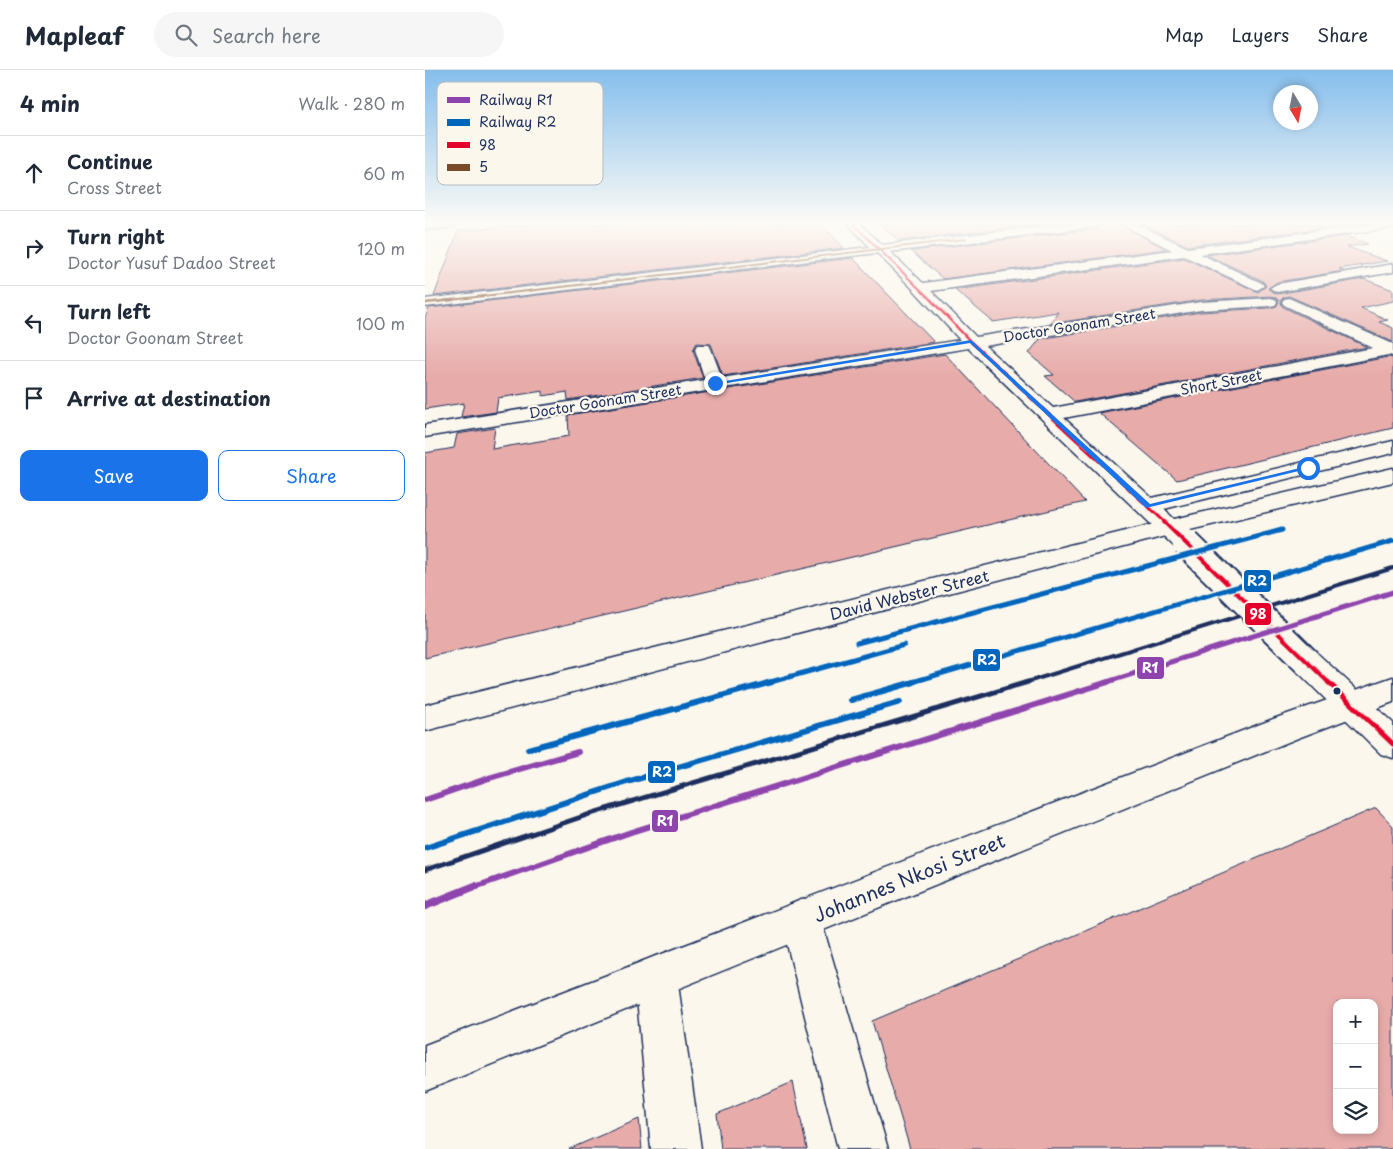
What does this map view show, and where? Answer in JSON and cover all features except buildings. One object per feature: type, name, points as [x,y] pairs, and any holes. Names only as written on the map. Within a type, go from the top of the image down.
[{"type":"main road","points":[[425,303],[666,274]]},
{"type":"main road","points":[[906,274],[971,342],[1149,506],[1393,744]]},
{"type":"main road","points":[[920,288],[1021,274]]},
{"type":"main road","points":[[1226,274],[1252,289],[1256,299],[1269,302]]},
{"type":"main road","points":[[1201,306],[1252,289],[1277,288],[1356,274]]},
{"type":"main road","points":[[1375,274],[1393,282]]},
{"type":"main road","points":[[1201,306],[1293,300],[1393,282]]},
{"type":"main road","points":[[1277,288],[1290,292],[1293,300],[1392,350]]},
{"type":"main road","name":"Doctor Goonam Street","points":[[425,431],[1201,306]]},
{"type":"main road","points":[[703,349],[715,383]]},
{"type":"main road","name":"Short Street","points":[[1049,415],[1392,350]]},
{"type":"main road","points":[[1149,506],[1393,447]]},
{"type":"main road","name":"David Webster Street","points":[[425,718],[1178,535],[1218,515],[1393,475]]},
{"type":"main road","name":"Johannes Nkosi Street","points":[[425,1068],[1287,728],[1393,689]]},
{"type":"main road","points":[[801,920],[863,1149]]},
{"type":"main road","points":[[656,977],[676,1149]]},
{"type":"railway","points":[[1024,683],[1393,568]]},
{"type":"railway","points":[[1104,683],[1393,592]]},
{"type":"railway","points":[[425,870],[590,814],[1028,682]]},
{"type":"railway","points":[[472,888],[631,832],[1108,682]]},
{"type":"railway","points":[[425,906],[475,886]]},
{"type":"rail line","name":"R2","points":[[857,643],[1282,530]]},
{"type":"rail line","name":"R2","points":[[851,700],[1393,541]]},
{"type":"rail line","name":"R1","points":[[425,906],[473,887],[631,832],[1393,592]]},
{"type":"rail line","name":"R2","points":[[528,749],[904,645]]},
{"type":"rail line","name":"R2","points":[[425,848],[627,782],[900,702]]},
{"type":"rail line","name":"R1","points":[[425,800],[489,778],[578,752]]},
{"type":"transit line","name":"5","points":[[425,303],[667,274]]},
{"type":"transit line","name":"98","points":[[906,274],[971,342],[1170,527],[1393,744]]},
{"type":"route","points":[[715,383],[971,342],[1149,506],[1308,468]]}]
